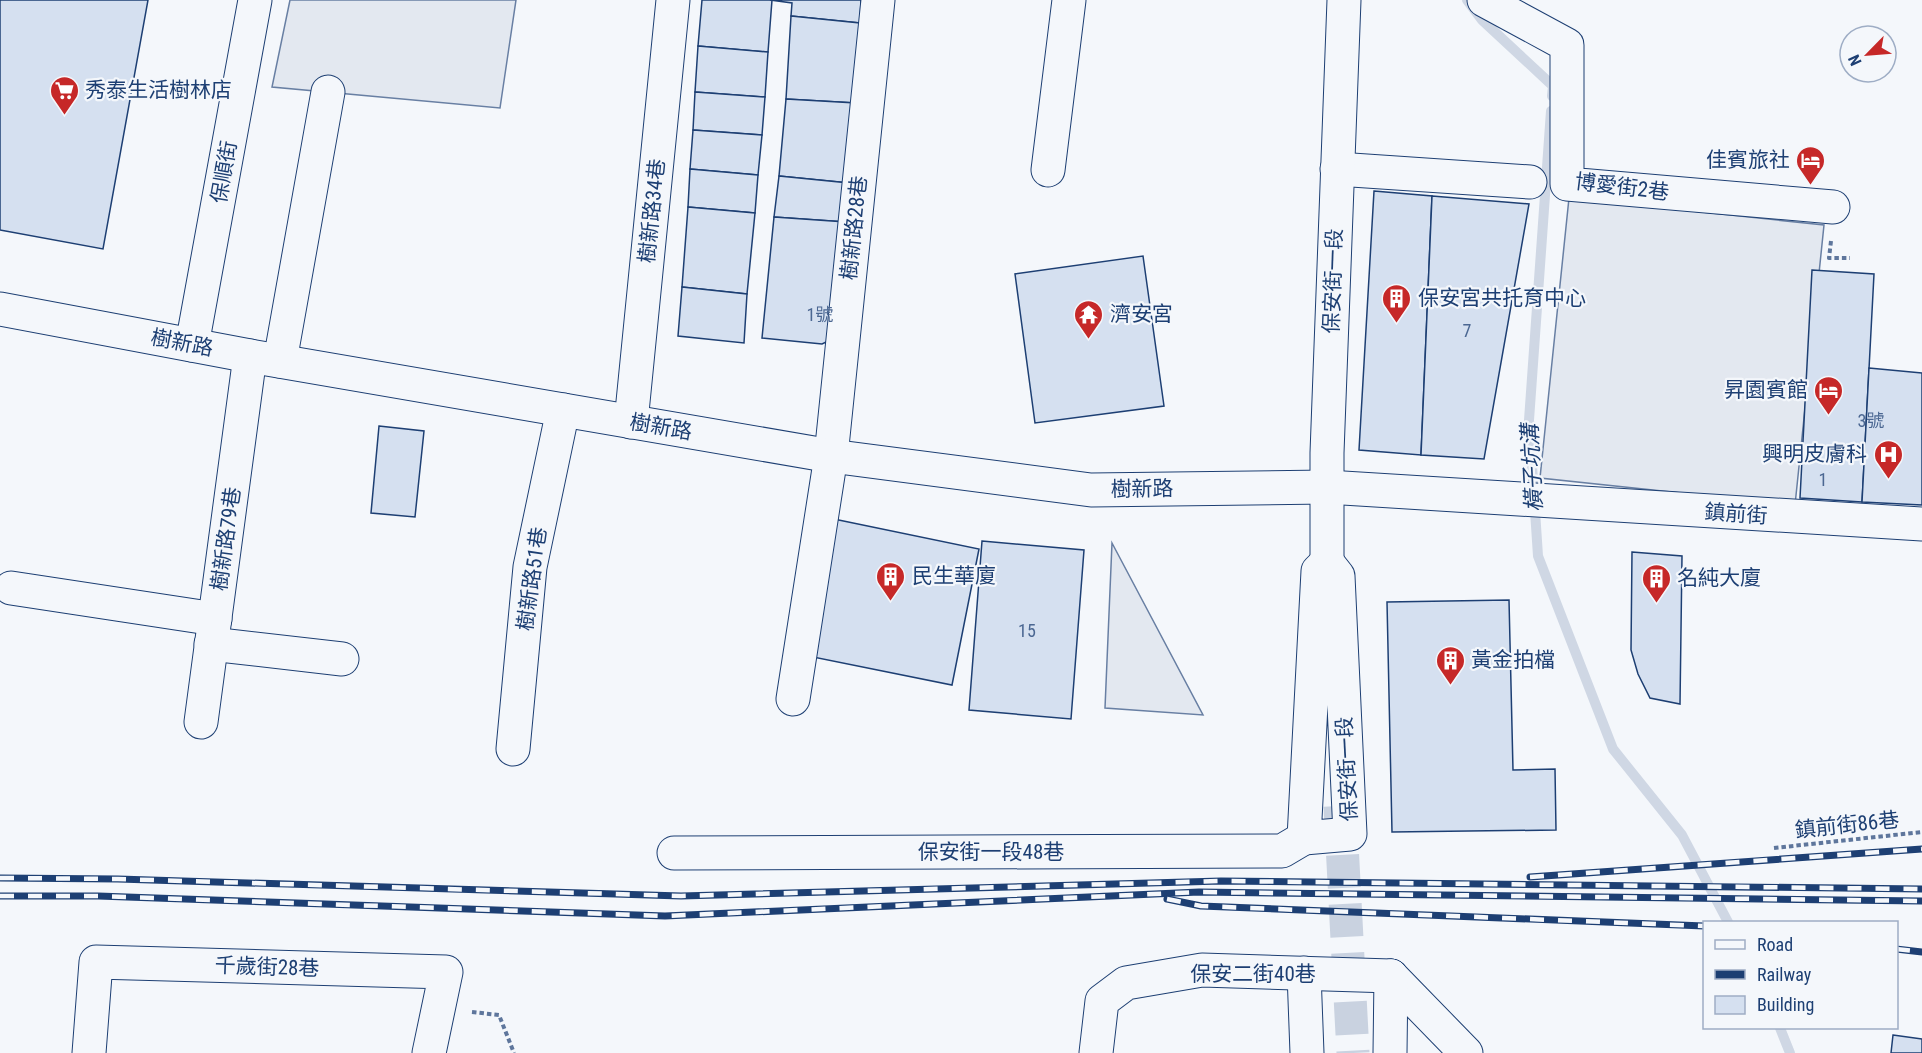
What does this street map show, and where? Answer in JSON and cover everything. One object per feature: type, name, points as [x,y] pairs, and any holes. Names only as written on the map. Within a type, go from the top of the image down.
[{"type":"main road","name":"保順街","points":[[192,345],[255,0]]},
{"type":"main road","name":"樹新路34巷","points":[[632,422],[673,0]]},
{"type":"main road","name":"樹新路28巷","points":[[793,699],[831,456],[878,0]]},
{"type":"main road","points":[[1048,170],[1069,0]]},
{"type":"main road","name":"保安街一段","points":[[1327,562],[1318,571],[1304,837],[1350,834],[1338,576],[1327,562],[1327,487],[1344,0]]},
{"type":"main road","name":"博愛街2巷","points":[[1484,0],[1567,45],[1567,184],[1833,207]]},
{"type":"main road","name":"樹新路79巷","points":[[201,722],[213,632],[265,358],[328,92]]},
{"type":"main road","points":[[1337,169],[1530,182]]},
{"type":"main road","name":"樹新路","points":[[0,309],[265,358],[831,456],[1091,490],[1327,487]]},
{"type":"main road","name":"樹新路51巷","points":[[513,749],[530,567],[563,410]]},
{"type":"main road","name":"鎮前街","points":[[1327,487],[1922,524]]},
{"type":"main road","points":[[11,588],[342,659]]},
{"type":"main road","name":"保安街一段48巷","points":[[674,853],[1282,851],[1304,837]]},
{"type":"main road","name":"千歲街28巷","points":[[89,1053],[96,962],[446,972],[429,1053]]},
{"type":"main road","name":"保安二街40巷","points":[[1095,1053],[1102,1001],[1126,983],[1202,970],[1391,976]]},
{"type":"main road","points":[[1304,973],[1308,1053]]},
{"type":"main road","points":[[1390,1053],[1391,976]]},
{"type":"main road","points":[[1391,976],[1466,1053]]},
{"type":"path","name":"鎮前街86巷","points":[[1774,848],[1922,832]]},
{"type":"path","points":[[438,1008],[499,1015],[514,1053]]},
{"type":"shaded area","points":[[290,0],[516,0],[500,108],[272,87]]},
{"type":"shaded area","points":[[1569,198],[1824,225],[1795,505],[1540,478]]},
{"type":"shaded area","points":[[1112,543],[1203,715],[1105,708]]},
{"type":"building","name":"秀泰生活樹林店","points":[[0,0],[148,0],[103,249],[0,230]]},
{"type":"building","points":[[702,0],[772,0],[768,52],[698,46]]},
{"type":"building","points":[[770,0],[861,0],[860,23],[791,16],[792,3]]},
{"type":"building","points":[[791,16],[860,23],[856,103],[786,99]]},
{"type":"building","points":[[698,46],[768,52],[765,97],[695,92]]},
{"type":"building","points":[[695,92],[765,97],[762,135],[693,130]]},
{"type":"building","points":[[786,99],[856,103],[849,183],[779,176]]},
{"type":"building","points":[[693,130],[762,135],[758,175],[690,169]]},
{"type":"building","points":[[690,169],[758,175],[755,213],[688,207]]},
{"type":"building","points":[[779,176],[849,183],[846,222],[774,217]]},
{"type":"building","name":"保安宮共托育中心","points":[[1374,191],[1432,196],[1421,455],[1359,450]]},
{"type":"building","points":[[1432,196],[1529,204],[1484,459],[1421,455]]},
{"type":"building","points":[[688,207],[755,213],[747,294],[682,287]]},
{"type":"building","points":[[774,217],[846,222],[839,336],[822,344],[762,338]]},
{"type":"building","name":"濟安宮","points":[[1143,256],[1164,406],[1035,423],[1015,274]]},
{"type":"building","points":[[1812,270],[1874,274],[1862,502],[1800,498]]},
{"type":"building","points":[[682,287],[747,294],[744,343],[678,336]]},
{"type":"building","points":[[1869,368],[1922,373],[1922,505],[1862,502]]},
{"type":"building","points":[[379,426],[424,431],[415,517],[371,513]]},
{"type":"building","name":"民生華廈","points":[[829,518],[979,549],[952,685],[803,655]]},
{"type":"building","points":[[982,541],[1084,550],[1071,719],[969,710]]},
{"type":"building","name":"名純大廈","points":[[1632,552],[1682,556],[1680,704],[1650,698],[1638,674],[1631,650]]},
{"type":"building","name":"黃金拍檔","points":[[1509,600],[1513,770],[1555,769],[1556,830],[1392,832],[1387,602]]},
{"type":"building","points":[[1893,1035],[1922,1039],[1922,1053],[1891,1053]]},
{"type":"waterway","name":"橫子坑溝","points":[[1467,0],[1482,20],[1553,86],[1552,96]]},
{"type":"waterway","name":"橫子坑溝","points":[[1551,111],[1529,420],[1538,556],[1613,749],[1682,835],[1727,921]]},
{"type":"waterway","name":"橫子坑溝","points":[[1780,1029],[1790,1053]]},
{"type":"tunnel","points":[[1340,806],[1353,1053]]},
{"type":"railway","points":[[1530,877],[1922,849]]},
{"type":"railway","points":[[0,878],[118,879],[681,896],[1221,881],[1922,889]]},
{"type":"railway","points":[[0,896],[98,896],[665,916],[1199,892],[1922,901]]},
{"type":"railway","points":[[1167,899],[1201,906],[1703,926]]},
{"type":"railway","points":[[1898,949],[1922,952]]},
{"type":"place","name":"秀泰生活樹林店","points":[[64,116]]},
{"type":"place","name":"佳賓旅社","points":[[1811,186]]},
{"type":"place","name":"保安宮共托育中心","points":[[1397,324]]},
{"type":"place","name":"濟安宮","points":[[1089,340]]},
{"type":"place","name":"昇園賓館","points":[[1829,416]]},
{"type":"place","name":"興明皮膚科","points":[[1888,480]]},
{"type":"place","name":"民生華廈","points":[[891,602]]},
{"type":"place","name":"名純大廈","points":[[1656,604]]},
{"type":"place","name":"黃金拍檔","points":[[1450,686]]}]
